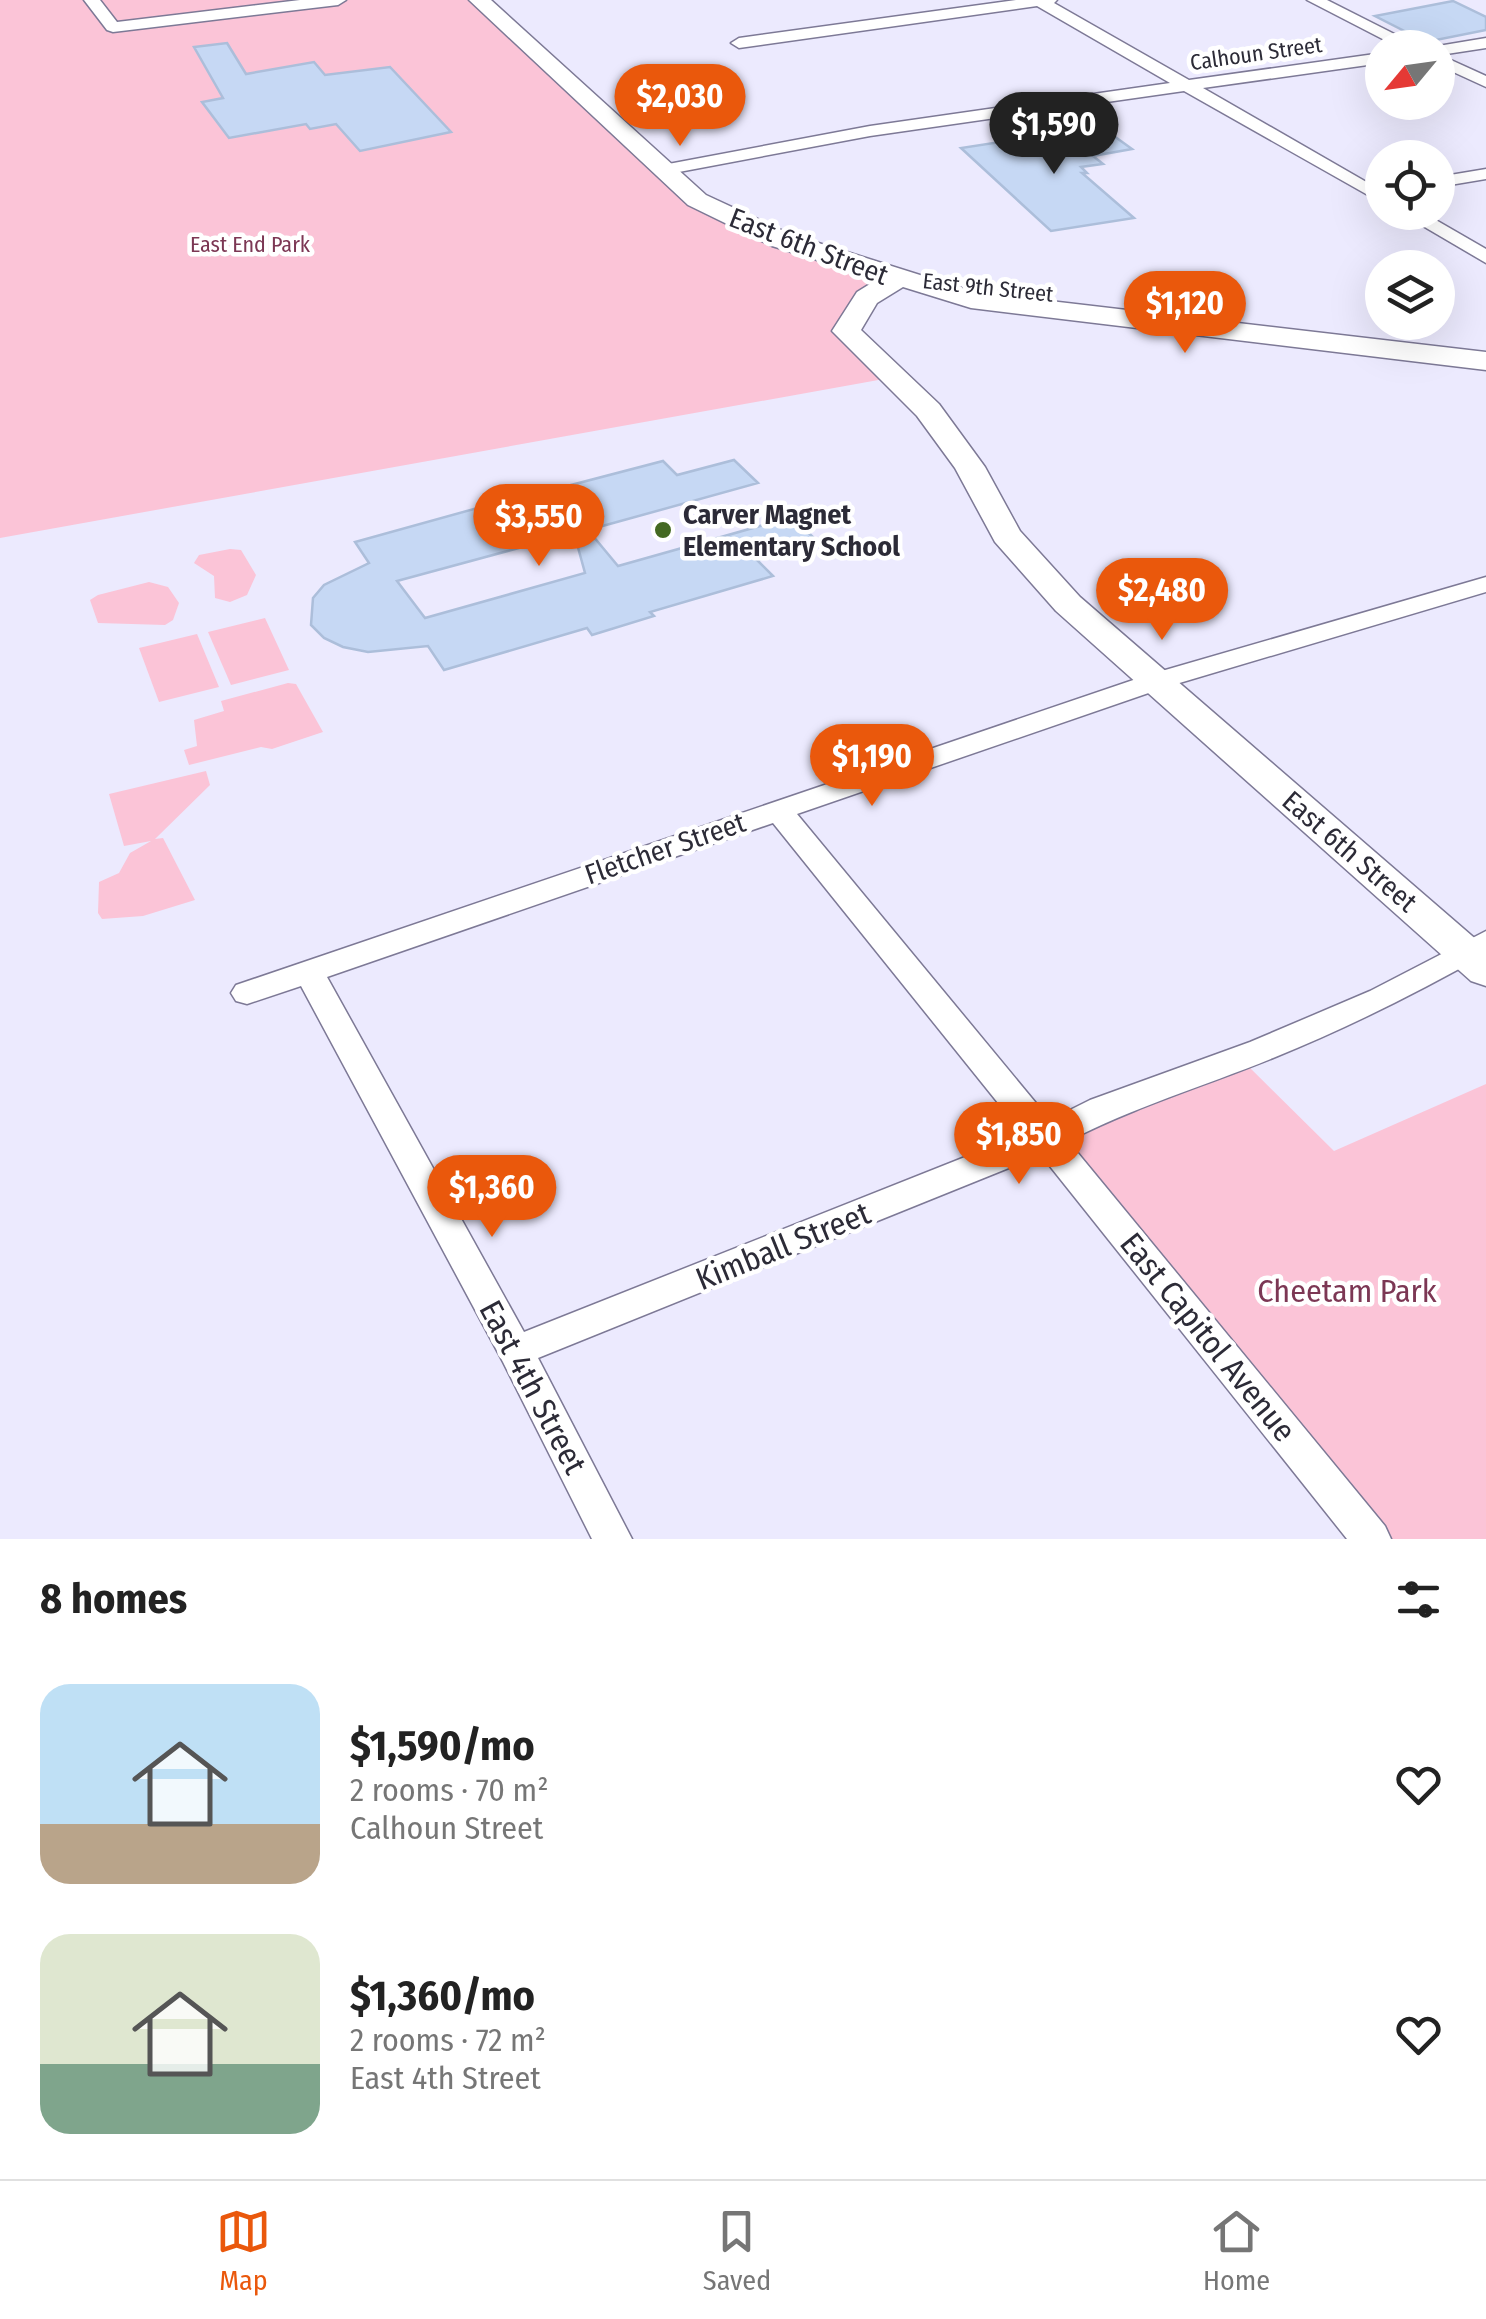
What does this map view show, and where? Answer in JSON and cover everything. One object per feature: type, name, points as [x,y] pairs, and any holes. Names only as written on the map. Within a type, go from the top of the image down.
[{"type":"main road","name":"East 6th Street","points":[[479,0],[697,200],[781,240],[900,277]]},
{"type":"main road","name":"East 6th Street","points":[[900,277],[867,298],[846,331],[904,385],[951,438],[1000,526],[1034,569],[1157,681],[1478,954]]},
{"type":"main road","name":"East 9th Street","points":[[900,277],[1486,344]]},
{"type":"main road","name":"East 9th Street","points":[[900,277],[971,300],[1486,361]]},
{"type":"street","points":[[92,0],[114,27],[338,0]]},
{"type":"street","points":[[739,43],[1049,0]]},
{"type":"street","points":[[1315,0],[1377,30]]},
{"type":"street","points":[[1038,1],[1365,186]]},
{"type":"street","points":[[1455,48],[1486,43]]},
{"type":"street","name":"Calhoun Street","points":[[663,170],[870,132],[1365,60]]},
{"type":"street","points":[[1455,67],[1486,82]]},
{"type":"street","points":[[1455,179],[1486,174]]},
{"type":"street","points":[[1439,230],[1486,257]]},
{"type":"street","name":"Fletcher Street","points":[[246,993],[1157,681],[1486,584]]},
{"type":"street","name":"East Capitol Avenue","points":[[778,810],[1371,1539]]},
{"type":"street","name":"Kimball Street","points":[[516,1351],[1044,1140],[1146,1091],[1262,1050],[1478,954]]},
{"type":"street","name":"East 4th Street","points":[[310,973],[516,1351],[612,1539]]},
{"type":"green space","name":"East End Park","points":[[0,0],[474,0],[729,215],[900,277],[846,331],[895,377],[0,538]]},
{"type":"green space","points":[[241,550],[256,575],[247,595],[230,602],[215,598],[214,576],[194,563],[199,555]]},
{"type":"green space","points":[[149,582],[168,587],[179,603],[173,620],[165,625],[98,623],[90,600]]},
{"type":"green space","points":[[265,618],[289,670],[231,685],[208,632]]},
{"type":"green space","points":[[197,634],[219,687],[159,702],[139,648]]},
{"type":"green space","points":[[296,684],[323,732],[272,749],[261,747],[189,765],[184,750],[197,746],[194,720],[224,711],[221,701]]},
{"type":"green space","points":[[206,771],[210,785],[155,839],[163,838],[195,900],[143,916],[102,919],[98,913],[99,882],[119,873],[130,853],[151,841],[124,846],[109,794]]},
{"type":"green space","name":"Cheetam Park","points":[[1239,1057],[1334,1151],[1486,1084],[1486,1539],[1371,1539],[1043,1140]]},
{"type":"building","points":[[1453,1],[1486,17],[1486,30],[1455,36],[1455,30],[1402,30],[1375,16]]},
{"type":"building","points":[[227,43],[246,74],[314,62],[325,75],[390,67],[451,132],[360,151],[336,124],[310,129],[306,124],[229,138],[202,102],[223,98],[194,47]]},
{"type":"building","points":[[1107,131],[1132,149],[1093,156],[1103,164],[1081,167],[1087,173],[1082,173],[1134,218],[1051,231],[961,148],[1065,132],[1070,137]]},
{"type":"building","points":[[734,460],[758,483],[588,530],[618,566],[792,517],[818,542],[757,560],[773,576],[650,612],[654,616],[592,635],[587,628],[444,670],[428,646],[368,652],[324,638],[311,625],[313,598],[324,585],[369,563],[355,542],[663,461],[677,475]],"holes":[[[574,533],[585,573],[425,618],[397,581]]]},
{"type":"place","name":"Carver Magnet Elementary School","points":[[663,530]]}]
